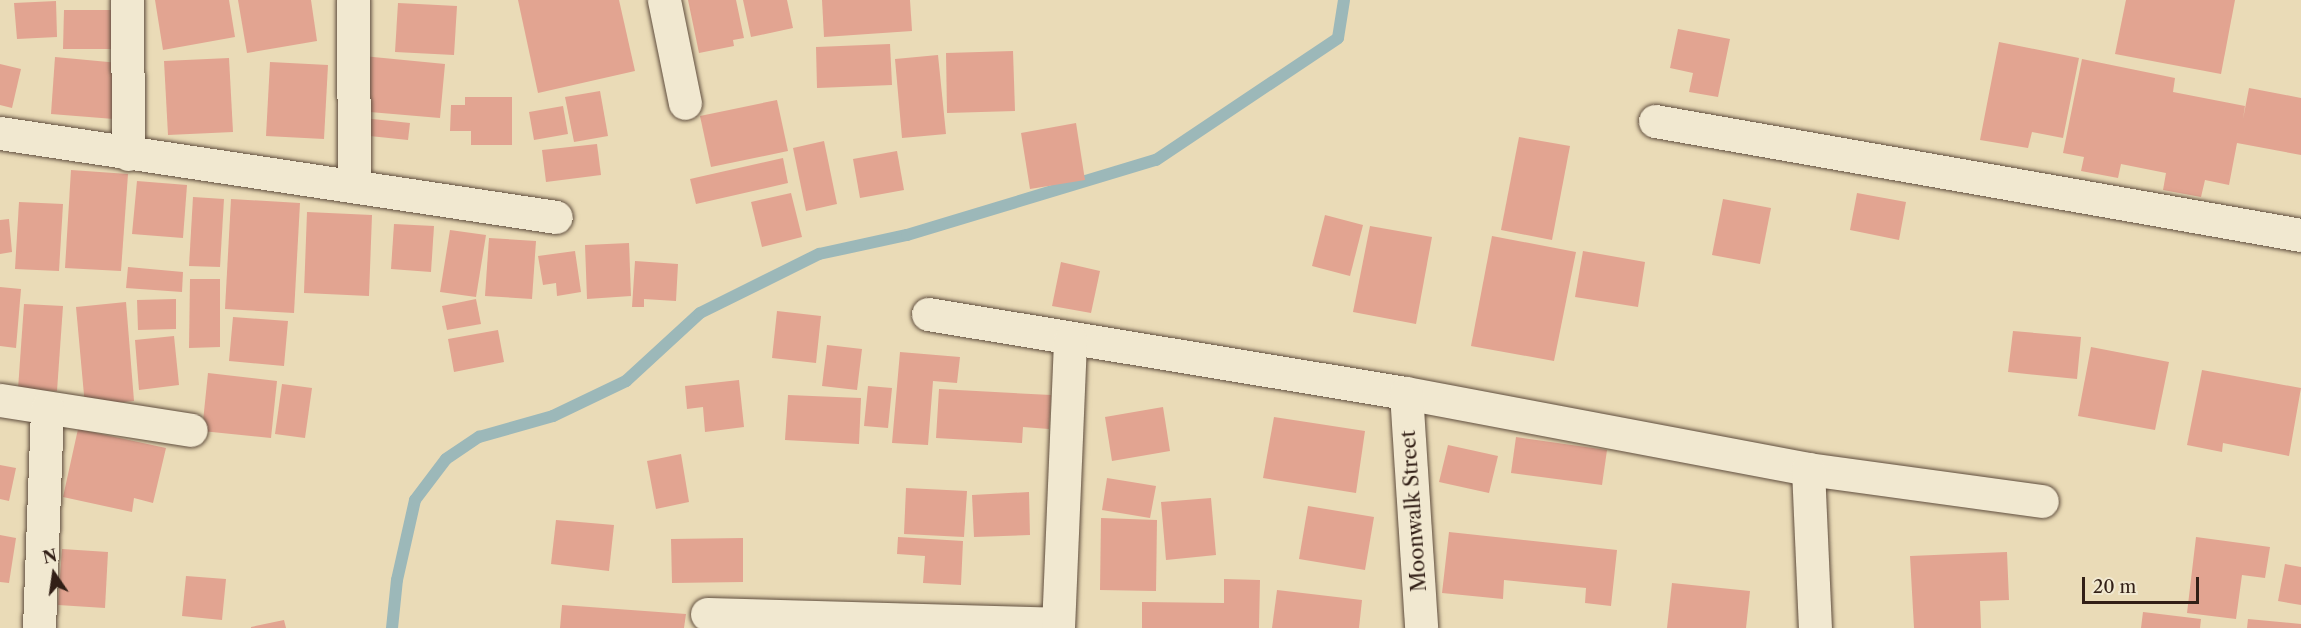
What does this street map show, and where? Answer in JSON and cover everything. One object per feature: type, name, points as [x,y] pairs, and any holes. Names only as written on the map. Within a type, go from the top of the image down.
[{"type":"street","points":[[127,0],[128,154]]},
{"type":"street","points":[[353,0],[354,185]]},
{"type":"street","points":[[664,0],[685,103]]},
{"type":"street","points":[[1655,121],[2301,235]]},
{"type":"street","points":[[0,133],[556,217]]},
{"type":"street","points":[[928,314],[1070,340],[1406,393],[1808,469],[2042,501]]},
{"type":"street","points":[[707,614],[1058,626],[1070,340]]},
{"type":"street","name":"Moonwalk Street","points":[[1406,393],[1421,628]]},
{"type":"street","points":[[0,400],[191,430]]},
{"type":"street","points":[[39,628],[47,408]]},
{"type":"street","points":[[1808,469],[1815,628]]},
{"type":"building","points":[[155,0],[229,0],[235,37],[163,50]]},
{"type":"building","points":[[238,0],[311,0],[317,41],[247,53]]},
{"type":"building","points":[[518,0],[619,0],[635,71],[538,93]]},
{"type":"building","points":[[688,0],[736,0],[744,38],[733,40],[734,46],[699,53]]},
{"type":"building","points":[[743,0],[787,0],[793,28],[751,37]]},
{"type":"building","points":[[822,0],[910,0],[912,31],[824,37]]},
{"type":"building","points":[[2126,0],[2235,0],[2221,74],[2115,54]]},
{"type":"building","points":[[56,1],[57,37],[17,39],[14,3]]},
{"type":"building","points":[[398,3],[457,6],[454,55],[395,52]]},
{"type":"building","points":[[64,10],[114,10],[114,49],[63,49]]},
{"type":"building","points":[[1678,29],[1730,39],[1718,97],[1689,92],[1693,73],[1670,68]]},
{"type":"building","points":[[1999,42],[2079,58],[2063,138],[2032,132],[2028,148],[1980,140]]},
{"type":"building","points":[[890,44],[892,85],[817,88],[816,47]]},
{"type":"building","points":[[1013,51],[1015,111],[947,113],[946,53]]},
{"type":"building","points":[[938,55],[946,134],[902,138],[895,59]]},
{"type":"building","points":[[363,56],[445,64],[440,118],[358,111]]},
{"type":"building","points":[[55,57],[119,63],[114,119],[51,114]]},
{"type":"building","points":[[229,58],[233,132],[168,135],[164,61]]},
{"type":"building","points":[[2082,59],[2175,78],[2173,92],[2245,106],[2243,119],[2249,88],[2301,98],[2301,155],[2237,143],[2229,185],[2205,180],[2201,197],[2163,190],[2166,173],[2121,164],[2118,178],[2081,171],[2084,157],[2063,153]]},
{"type":"building","points":[[270,62],[328,65],[324,139],[266,136]]},
{"type":"building","points":[[0,64],[21,69],[12,108],[0,105]]},
{"type":"building","points":[[600,91],[608,136],[574,142],[565,97]]},
{"type":"building","points":[[465,97],[512,97],[512,145],[471,145],[471,131],[450,131],[451,105],[465,105]]},
{"type":"building","points":[[777,100],[788,151],[711,167],[700,116]]},
{"type":"building","points":[[563,106],[568,134],[534,140],[529,112]]},
{"type":"building","points":[[363,118],[410,123],[408,140],[360,135]]},
{"type":"building","points":[[1076,123],[1085,180],[1030,189],[1021,133]]},
{"type":"building","points":[[1519,137],[1570,146],[1552,240],[1501,230]]},
{"type":"building","points":[[824,141],[837,204],[806,211],[793,148]]},
{"type":"building","points":[[597,144],[601,175],[546,182],[542,150]]},
{"type":"building","points":[[897,151],[904,190],[860,198],[853,159]]},
{"type":"building","points":[[783,158],[788,183],[696,204],[690,179]]},
{"type":"building","points":[[71,170],[128,174],[121,271],[65,268]]},
{"type":"building","points":[[137,181],[187,185],[183,238],[132,234]]},
{"type":"building","points":[[791,193],[802,237],[762,247],[751,202]]},
{"type":"building","points":[[1857,193],[1906,202],[1899,240],[1850,230]]},
{"type":"building","points":[[193,197],[224,199],[220,267],[189,266]]},
{"type":"building","points":[[231,199],[300,203],[294,313],[225,309]]},
{"type":"building","points":[[1723,199],[1771,208],[1760,264],[1712,255]]},
{"type":"building","points":[[19,202],[63,204],[59,271],[15,269]]},
{"type":"building","points":[[307,212],[372,215],[369,296],[304,293]]},
{"type":"building","points":[[1325,215],[1363,225],[1350,276],[1312,266]]},
{"type":"building","points":[[9,219],[12,252],[0,254],[0,220]]},
{"type":"building","points":[[394,224],[434,226],[431,272],[391,269]]},
{"type":"building","points":[[1370,226],[1432,237],[1416,324],[1353,312]]},
{"type":"building","points":[[450,230],[486,235],[476,297],[440,292]]},
{"type":"building","points":[[1492,236],[1576,252],[1554,361],[1471,346]]},
{"type":"building","points":[[489,238],[536,241],[532,299],[485,296]]},
{"type":"building","points":[[629,243],[631,296],[587,299],[585,245]]},
{"type":"building","points":[[575,251],[581,292],[557,296],[556,283],[543,285],[538,256]]},
{"type":"building","points":[[1583,251],[1645,262],[1638,307],[1575,297]]},
{"type":"building","points":[[635,261],[678,264],[676,301],[644,299],[644,307],[632,307]]},
{"type":"building","points":[[1061,262],[1100,271],[1091,313],[1052,306]]},
{"type":"building","points":[[128,267],[183,272],[182,292],[126,288]]},
{"type":"building","points":[[190,279],[220,279],[220,347],[189,348]]},
{"type":"building","points":[[0,287],[21,289],[16,348],[0,346]]},
{"type":"building","points":[[176,299],[176,329],[138,330],[137,300]]},
{"type":"building","points":[[476,299],[481,324],[447,330],[442,306]]},
{"type":"building","points":[[126,302],[134,401],[85,406],[76,307]]},
{"type":"building","points":[[24,304],[63,306],[57,391],[18,389]]},
{"type":"building","points":[[777,311],[821,316],[816,363],[772,358]]},
{"type":"building","points":[[233,317],[288,321],[284,366],[229,361]]},
{"type":"building","points":[[498,330],[504,362],[454,372],[448,339]]},
{"type":"building","points":[[2013,331],[2081,337],[2077,379],[2008,372]]},
{"type":"building","points":[[174,336],[179,385],[139,390],[135,340]]},
{"type":"building","points":[[827,345],[862,349],[857,390],[822,386]]},
{"type":"building","points":[[2091,347],[2169,362],[2155,430],[2078,416]]},
{"type":"building","points":[[900,352],[960,357],[957,383],[933,381],[928,445],[892,443]]},
{"type":"building","points":[[2202,370],[2301,388],[2289,456],[2223,443],[2222,452],[2187,445]]},
{"type":"building","points":[[208,373],[277,381],[271,438],[202,431]]},
{"type":"building","points":[[739,380],[744,427],[705,432],[703,407],[687,409],[685,386]]},
{"type":"building","points":[[282,384],[312,388],[305,438],[275,434]]},
{"type":"building","points":[[868,386],[892,388],[888,428],[864,426]]},
{"type":"building","points":[[939,389],[1051,395],[1049,429],[1023,427],[1022,443],[936,438]]},
{"type":"building","points":[[788,395],[861,398],[859,444],[785,440]]},
{"type":"building","points":[[1163,407],[1170,451],[1112,461],[1105,417]]},
{"type":"building","points":[[1274,417],[1365,431],[1356,493],[1263,478]]},
{"type":"building","points":[[78,429],[166,448],[153,503],[134,498],[132,512],[63,497]]},
{"type":"building","points":[[1516,437],[1607,450],[1602,485],[1511,473]]},
{"type":"building","points":[[1448,445],[1498,456],[1489,493],[1439,482]]},
{"type":"building","points":[[681,454],[689,502],[656,509],[647,461]]},
{"type":"building","points":[[0,465],[16,468],[9,501],[0,499]]},
{"type":"building","points":[[1107,478],[1156,486],[1150,518],[1102,510]]},
{"type":"building","points":[[906,488],[967,491],[964,537],[904,534]]},
{"type":"building","points":[[1029,492],[1030,535],[974,537],[972,495]]},
{"type":"building","points":[[1211,498],[1216,555],[1166,560],[1161,502]]},
{"type":"building","points":[[1308,506],[1374,517],[1365,570],[1299,559]]},
{"type":"building","points":[[1101,518],[1157,520],[1156,591],[1100,590]]},
{"type":"building","points":[[556,520],[614,525],[609,571],[551,564]]},
{"type":"building","points":[[1449,532],[1617,550],[1611,606],[1585,603],[1586,588],[1504,580],[1503,599],[1442,593]]},
{"type":"building","points":[[0,535],[16,538],[9,583],[0,582]]},
{"type":"building","points":[[898,537],[963,541],[961,585],[923,583],[925,556],[897,554]]},
{"type":"building","points":[[2196,537],[2270,547],[2265,578],[2242,575],[2236,619],[2187,613]]},
{"type":"building","points":[[743,538],[743,582],[672,583],[671,539]]},
{"type":"building","points":[[62,549],[108,552],[105,608],[58,605]]},
{"type":"building","points":[[2007,552],[2009,600],[1980,601],[1981,628],[1914,628],[1910,556]]},
{"type":"building","points":[[2285,564],[2301,567],[2301,605],[2278,601]]},
{"type":"building","points":[[186,576],[226,579],[222,620],[182,616]]},
{"type":"building","points":[[1224,579],[1260,580],[1259,628],[1142,628],[1142,602],[1224,603]]},
{"type":"building","points":[[1672,583],[1750,591],[1746,628],[1667,628]]},
{"type":"building","points":[[1277,590],[1362,600],[1359,628],[1272,628]]},
{"type":"building","points":[[562,605],[686,614],[684,628],[560,628]]},
{"type":"building","points":[[2143,612],[2201,619],[2200,628],[2141,628]]},
{"type":"building","points":[[2248,619],[2301,624],[2301,628],[2247,628]]},
{"type":"building","points":[[284,620],[286,628],[251,628],[251,627]]},
{"type":"waterway","points":[[392,628],[397,580],[415,500],[446,459],[479,437],[553,416],[626,381],[700,313],[819,254],[907,235],[1156,160],[1338,38],[1344,0]]}]
